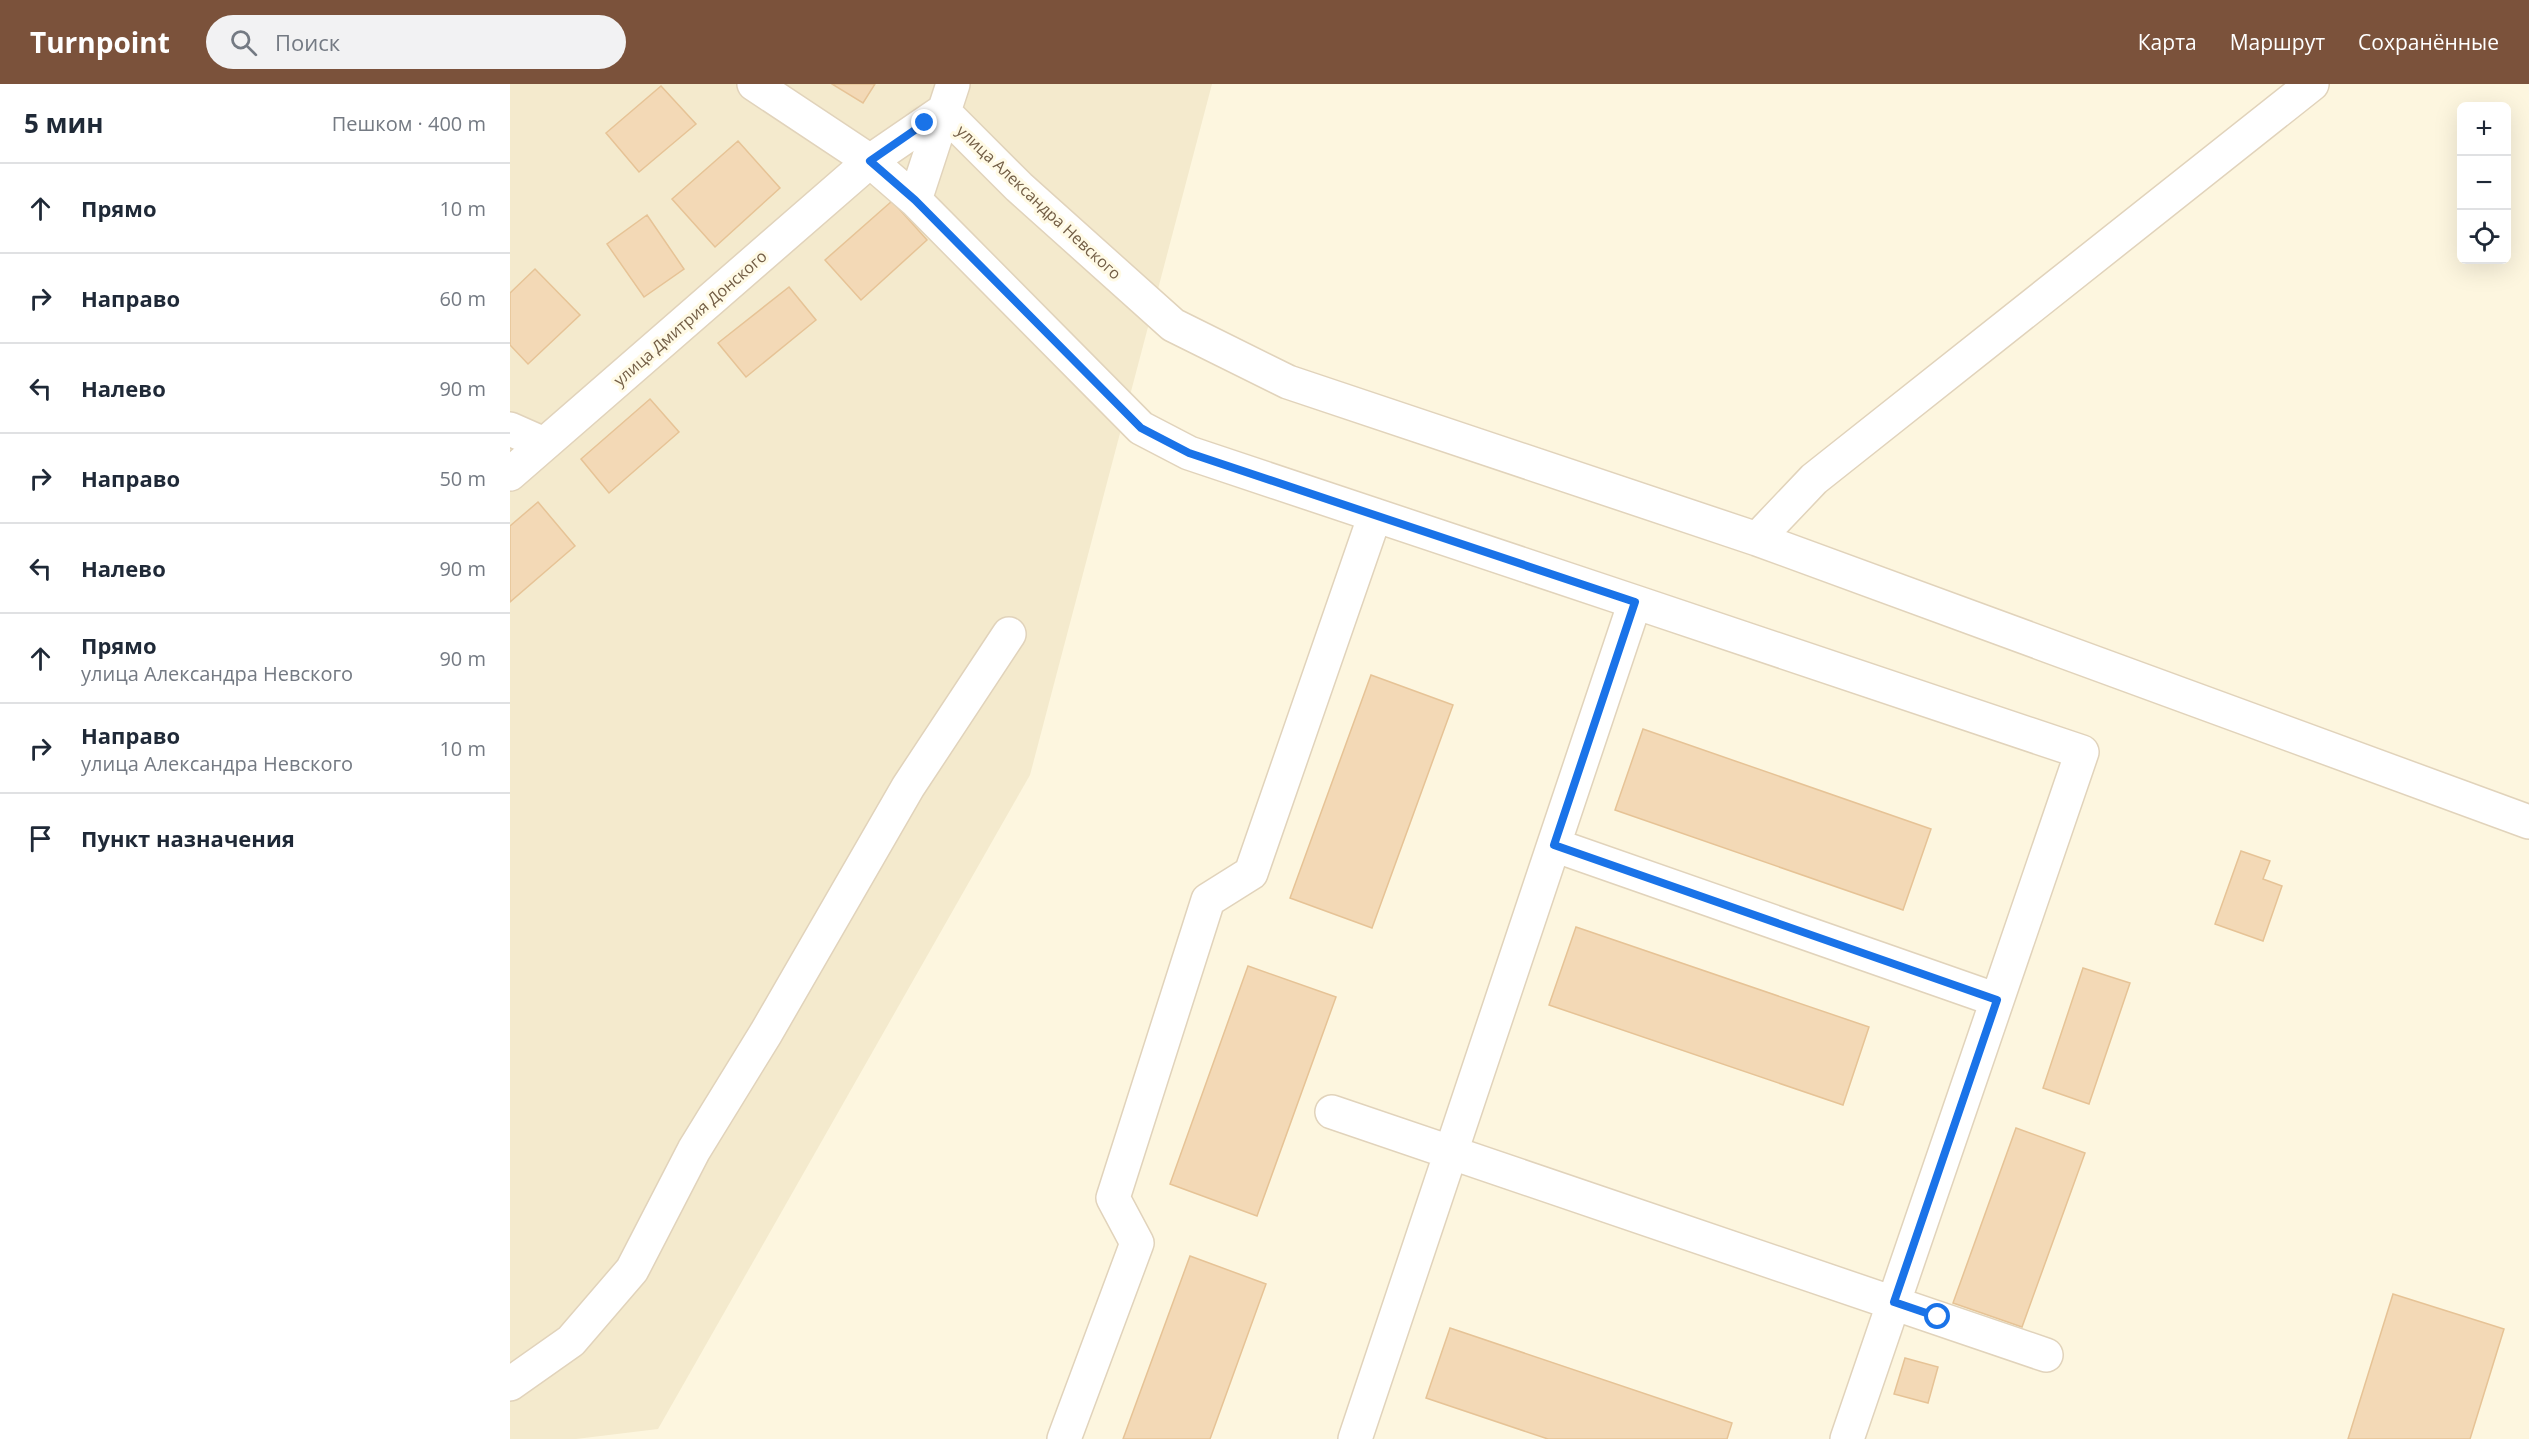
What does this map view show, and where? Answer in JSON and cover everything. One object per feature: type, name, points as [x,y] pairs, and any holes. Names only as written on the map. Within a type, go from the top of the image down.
[{"type":"street","points":[[754,84],[870,161],[915,200],[1141,428],[1189,453],[2082,752],[1847,1439]]},
{"type":"street","points":[[1757,539],[1814,479],[2312,84]]},
{"type":"street","points":[[915,200],[948,97]]},
{"type":"street","name":"улица Александра Невского","points":[[870,161],[948,97],[1019,187],[1173,325],[1288,382],[1757,539],[2529,822]]},
{"type":"street","name":"улица Дмитрия Донского","points":[[510,474],[870,161]]},
{"type":"street","points":[[510,429],[544,444]]},
{"type":"street","points":[[1064,1439],[1137,1243],[1113,1198],[1208,900],[1251,873],[1375,515]]},
{"type":"street","points":[[1355,1439],[1635,602]]},
{"type":"street","points":[[510,1383],[571,1341],[632,1270],[694,1150],[766,1033],[908,788],[1009,634]]},
{"type":"street","points":[[1554,845],[1997,1000]]},
{"type":"street","points":[[1332,1112],[2046,1355]]},
{"type":"shaded area","points":[[510,84],[1212,84],[1030,775],[658,1429],[576,1439],[510,1439]]},
{"type":"building","points":[[832,84],[875,84],[863,103]]},
{"type":"building","points":[[661,86],[696,124],[639,172],[606,133]]},
{"type":"building","points":[[738,141],[780,188],[715,247],[672,199]]},
{"type":"building","points":[[892,201],[927,240],[861,300],[825,260]]},
{"type":"building","points":[[647,215],[684,269],[644,297],[607,244]]},
{"type":"building","points":[[535,269],[580,315],[528,364],[510,345],[510,293]]},
{"type":"building","points":[[789,287],[816,320],[746,377],[718,343]]},
{"type":"building","points":[[650,399],[679,432],[609,493],[581,459]]},
{"type":"building","points":[[538,502],[575,546],[510,602],[510,526]]},
{"type":"building","points":[[1371,675],[1453,705],[1372,928],[1290,898]]},
{"type":"building","points":[[1643,729],[1931,829],[1903,910],[1615,810]]},
{"type":"building","points":[[2241,851],[2270,861],[2263,879],[2282,886],[2263,941],[2215,924]]},
{"type":"building","points":[[1576,927],[1869,1027],[1843,1105],[1549,1005]]},
{"type":"building","points":[[1248,966],[1336,997],[1257,1216],[1170,1184]]},
{"type":"building","points":[[2083,968],[2130,983],[2089,1104],[2043,1088]]},
{"type":"building","points":[[2016,1128],[2085,1153],[2022,1327],[1953,1303]]},
{"type":"building","points":[[1190,1256],[1266,1284],[1210,1439],[1123,1439]]},
{"type":"building","points":[[2393,1294],[2504,1329],[2470,1439],[2348,1439]]},
{"type":"building","points":[[1450,1328],[1732,1423],[1727,1439],[1548,1439],[1426,1398]]},
{"type":"building","points":[[1905,1358],[1938,1367],[1928,1403],[1894,1394]]},
{"type":"route","points":[[925,123],[870,161],[915,200],[1141,428],[1189,453],[1635,602],[1554,845],[1997,1000],[1894,1302],[1938,1317]]}]
